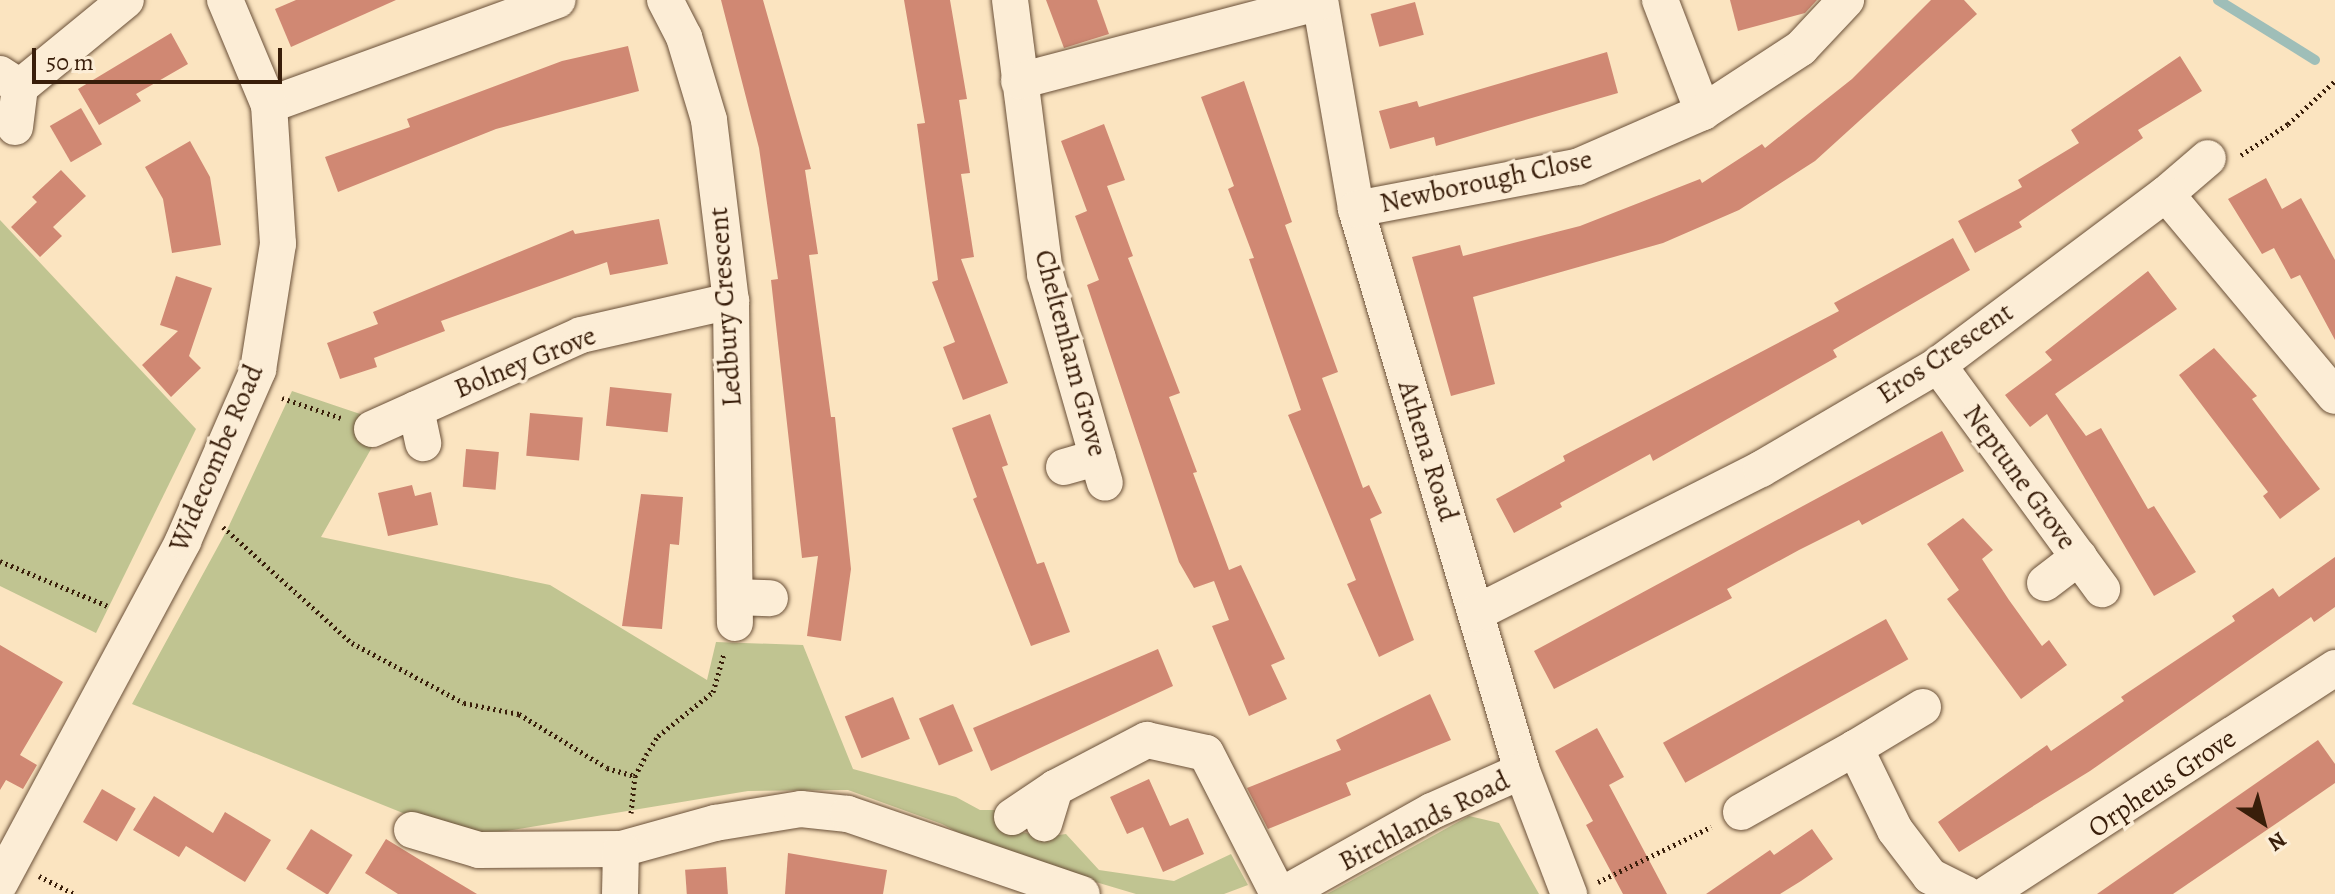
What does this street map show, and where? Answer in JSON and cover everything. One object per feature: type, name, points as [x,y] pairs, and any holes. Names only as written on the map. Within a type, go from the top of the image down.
[{"type":"street","points":[[15,127],[10,81],[126,0]]},
{"type":"street","name":"Widecombe Road","points":[[0,883],[199,505],[250,387],[278,244],[269,105],[225,0]]},
{"type":"street","points":[[269,105],[557,0]]},
{"type":"street","name":"Ledbury Crescent","points":[[665,0],[684,37],[709,120],[731,301],[735,610]]},
{"type":"street","name":"Cheltenham Grove","points":[[1010,0],[1045,274],[1089,469]]},
{"type":"street","points":[[1660,0],[1703,112]]},
{"type":"street","name":"Newborough Close","points":[[1356,209],[1577,167],[1703,112],[1801,48],[1846,0]]},
{"type":"street","points":[[1019,81],[1320,1]]},
{"type":"street","name":"Athena Road","points":[[1320,1],[1356,209],[1522,771],[1579,891]]},
{"type":"street","name":"Eros Crescent","points":[[1476,613],[1761,469],[1938,365],[2166,194],[2208,158]]},
{"type":"street","points":[[2166,194],[2335,396]]},
{"type":"street","name":"Bolney Grove","points":[[372,429],[419,426],[581,335],[731,301]]},
{"type":"street","name":"Neptune Grove","points":[[1938,365],[2102,589]]},
{"type":"street","points":[[2045,583],[2079,557]]},
{"type":"street","points":[[735,610],[770,598]]},
{"type":"street","name":"Orpheus Grove","points":[[1987,894],[2335,668]]},
{"type":"street","points":[[1741,812],[1923,707]]},
{"type":"street","points":[[1028,820],[1055,788],[1147,740],[1206,753],[1281,894]]},
{"type":"street","points":[[1855,748],[1895,830],[1930,876],[1966,894]]},
{"type":"street","name":"Birchlands Road","points":[[1281,894],[1432,811],[1522,771]]},
{"type":"street","points":[[412,830],[479,850],[603,847],[715,823],[801,809],[848,814],[1082,894]]},
{"type":"street","points":[[603,847],[620,894]]},
{"type":"path","points":[[2208,158],[2238,157],[2288,124],[2335,81]]},
{"type":"path","points":[[250,387],[372,429]]},
{"type":"path","points":[[199,505],[352,643],[464,703],[519,714],[607,768],[635,776]]},
{"type":"path","points":[[0,561],[141,619]]},
{"type":"path","points":[[603,847],[635,776],[658,736],[713,692],[735,610]]},
{"type":"path","points":[[1579,891],[1741,812]]},
{"type":"green space","points":[[0,220],[196,429],[96,633],[0,586]]},
{"type":"green space","points":[[292,391],[369,417],[375,442],[321,537],[550,585],[707,680],[716,642],[803,645],[853,769],[956,797],[980,810],[1007,810],[1022,832],[1044,837],[1066,834],[1099,870],[1174,881],[1231,854],[1248,885],[1224,894],[1136,894],[995,852],[942,824],[848,790],[748,791],[465,838],[132,704],[227,530]]},
{"type":"green space","points":[[1469,816],[1499,823],[1539,894],[1327,894]]},
{"type":"building","points":[[296,0],[396,0],[291,47],[275,9]]},
{"type":"building","points":[[721,0],[763,0],[811,169],[805,170],[818,254],[809,255],[831,417],[835,417],[851,569],[841,641],[807,636],[818,556],[802,558],[771,280],[778,279],[759,148]]},
{"type":"building","points":[[904,0],[950,0],[967,99],[959,100],[970,173],[961,174],[974,257],[961,259],[1008,383],[963,400],[943,347],[955,342],[932,282],[938,280],[917,124],[925,123]]},
{"type":"building","points":[[1046,0],[1097,0],[1109,34],[1064,48]]},
{"type":"building","points":[[1730,0],[1817,0],[1805,13],[1738,31]]},
{"type":"building","points":[[1931,0],[1964,0],[1977,14],[1815,161],[1739,210],[1663,243],[1473,297],[1495,384],[1451,396],[1412,257],[1460,245],[1463,256],[1580,226],[1700,179],[1702,183],[1762,144],[1765,148],[1852,79]]},
{"type":"building","points":[[1415,2],[1424,35],[1379,47],[1371,14]]},
{"type":"building","points":[[171,33],[188,64],[136,94],[141,101],[99,125],[78,89]]},
{"type":"building","points":[[628,46],[639,91],[496,129],[338,192],[325,157],[410,127],[407,119],[562,61]]},
{"type":"building","points":[[1607,52],[1618,93],[1436,146],[1434,137],[1390,149],[1379,111],[1417,101],[1419,107]]},
{"type":"building","points":[[2180,56],[2202,91],[2138,130],[2143,138],[2019,222],[2022,227],[1975,253],[1958,221],[2022,187],[2018,180],[2079,143],[2071,130]]},
{"type":"building","points":[[1244,81],[1292,222],[1285,225],[1338,372],[1322,378],[1363,488],[1369,485],[1382,513],[1370,519],[1414,640],[1379,657],[1347,584],[1356,580],[1288,415],[1301,410],[1249,259],[1254,258],[1228,189],[1234,186],[1201,97]]},
{"type":"building","points":[[81,108],[102,144],[71,162],[50,126]]},
{"type":"building","points":[[1104,124],[1125,180],[1107,186],[1133,256],[1128,258],[1180,393],[1169,397],[1197,472],[1193,473],[1229,570],[1241,565],[1285,659],[1271,665],[1287,699],[1249,716],[1212,626],[1229,620],[1214,581],[1194,588],[1179,562],[1087,285],[1099,280],[1075,216],[1087,211],[1061,141]]},
{"type":"building","points":[[190,141],[210,177],[221,245],[172,253],[163,199],[145,167]]},
{"type":"building","points":[[61,170],[86,196],[53,227],[62,236],[40,257],[11,227],[37,202],[32,197]]},
{"type":"building","points":[[2266,178],[2282,209],[2301,198],[2335,260],[2335,340],[2300,275],[2291,279],[2274,248],[2262,254],[2228,199]]},
{"type":"building","points":[[659,219],[668,264],[610,275],[607,262],[441,321],[445,331],[374,358],[377,367],[340,379],[327,343],[378,324],[373,312],[573,230],[575,234]]},
{"type":"building","points":[[1953,238],[1970,270],[1833,350],[1837,357],[1653,461],[1650,454],[1560,503],[1562,507],[1514,533],[1496,499],[1565,461],[1563,456],[1839,311],[1834,303]]},
{"type":"building","points":[[2148,271],[2177,309],[2055,394],[2086,436],[2101,428],[2148,509],[2154,506],[2196,572],[2154,596],[2047,414],[2030,427],[2005,395],[2052,360],[2045,352]]},
{"type":"building","points":[[176,276],[212,288],[189,356],[201,368],[171,397],[142,365],[178,331],[160,325]]},
{"type":"building","points":[[2214,348],[2257,396],[2252,399],[2320,489],[2280,519],[2263,496],[2268,492],[2179,375]]},
{"type":"building","points":[[610,387],[672,393],[668,432],[606,426]]},
{"type":"building","points":[[530,413],[583,418],[579,460],[526,456]]},
{"type":"building","points":[[990,414],[1008,465],[1002,467],[1037,564],[1044,562],[1070,632],[1031,646],[973,499],[977,497],[952,428]]},
{"type":"building","points":[[1942,431],[1964,471],[1862,525],[1859,520],[1799,550],[1727,589],[1732,598],[1554,689],[1534,651]]},
{"type":"building","points":[[466,449],[499,452],[496,490],[463,487]]},
{"type":"building","points":[[412,485],[415,496],[431,492],[438,525],[388,536],[378,493]]},
{"type":"building","points":[[641,494],[683,497],[679,545],[670,544],[662,629],[622,626]]},
{"type":"building","points":[[1963,518],[1993,550],[1982,559],[2009,600],[2042,646],[2049,640],[2067,665],[2021,699],[1947,599],[1959,590],[1927,544]]},
{"type":"building","points":[[2335,557],[2335,607],[2314,622],[2311,617],[2090,771],[1959,852],[1938,822],[2047,745],[2051,751],[2124,701],[2121,697],[2235,621],[2232,616],[2273,588],[2279,597]]},
{"type":"building","points":[[1886,619],[1908,659],[1685,783],[1663,743]]},
{"type":"building","points":[[0,645],[63,682],[20,755],[37,765],[23,789],[6,780],[0,790]]},
{"type":"building","points":[[1158,649],[1173,686],[991,771],[973,728]]},
{"type":"building","points":[[1430,694],[1451,740],[1346,783],[1351,795],[1268,829],[1247,788],[1341,750],[1336,740]]},
{"type":"building","points":[[893,697],[910,739],[862,758],[845,716]]},
{"type":"building","points":[[953,704],[973,751],[939,765],[919,718]]},
{"type":"building","points":[[1597,728],[1624,777],[1609,785],[1667,894],[1623,894],[1586,825],[1593,821],[1555,751]]},
{"type":"building","points":[[2318,740],[2335,764],[2335,783],[2173,894],[2097,894]]},
{"type":"building","points":[[1149,779],[1170,826],[1188,818],[1204,854],[1163,872],[1143,827],[1127,834],[1110,797]]},
{"type":"building","points":[[102,789],[136,808],[117,841],[83,822]]},
{"type":"building","points":[[154,796],[213,833],[225,812],[271,840],[245,882],[186,846],[179,857],[133,830]]},
{"type":"building","points":[[311,829],[353,855],[328,894],[286,869]]},
{"type":"building","points":[[1812,829],[1833,859],[1780,894],[1706,894],[1770,850],[1774,855]]},
{"type":"building","points":[[386,839],[477,894],[398,894],[365,873]]},
{"type":"building","points":[[788,853],[887,870],[883,894],[785,894]]},
{"type":"building","points":[[726,867],[728,894],[687,894],[685,870]]},
{"type":"waterway","points":[[2218,0],[2315,60]]}]
